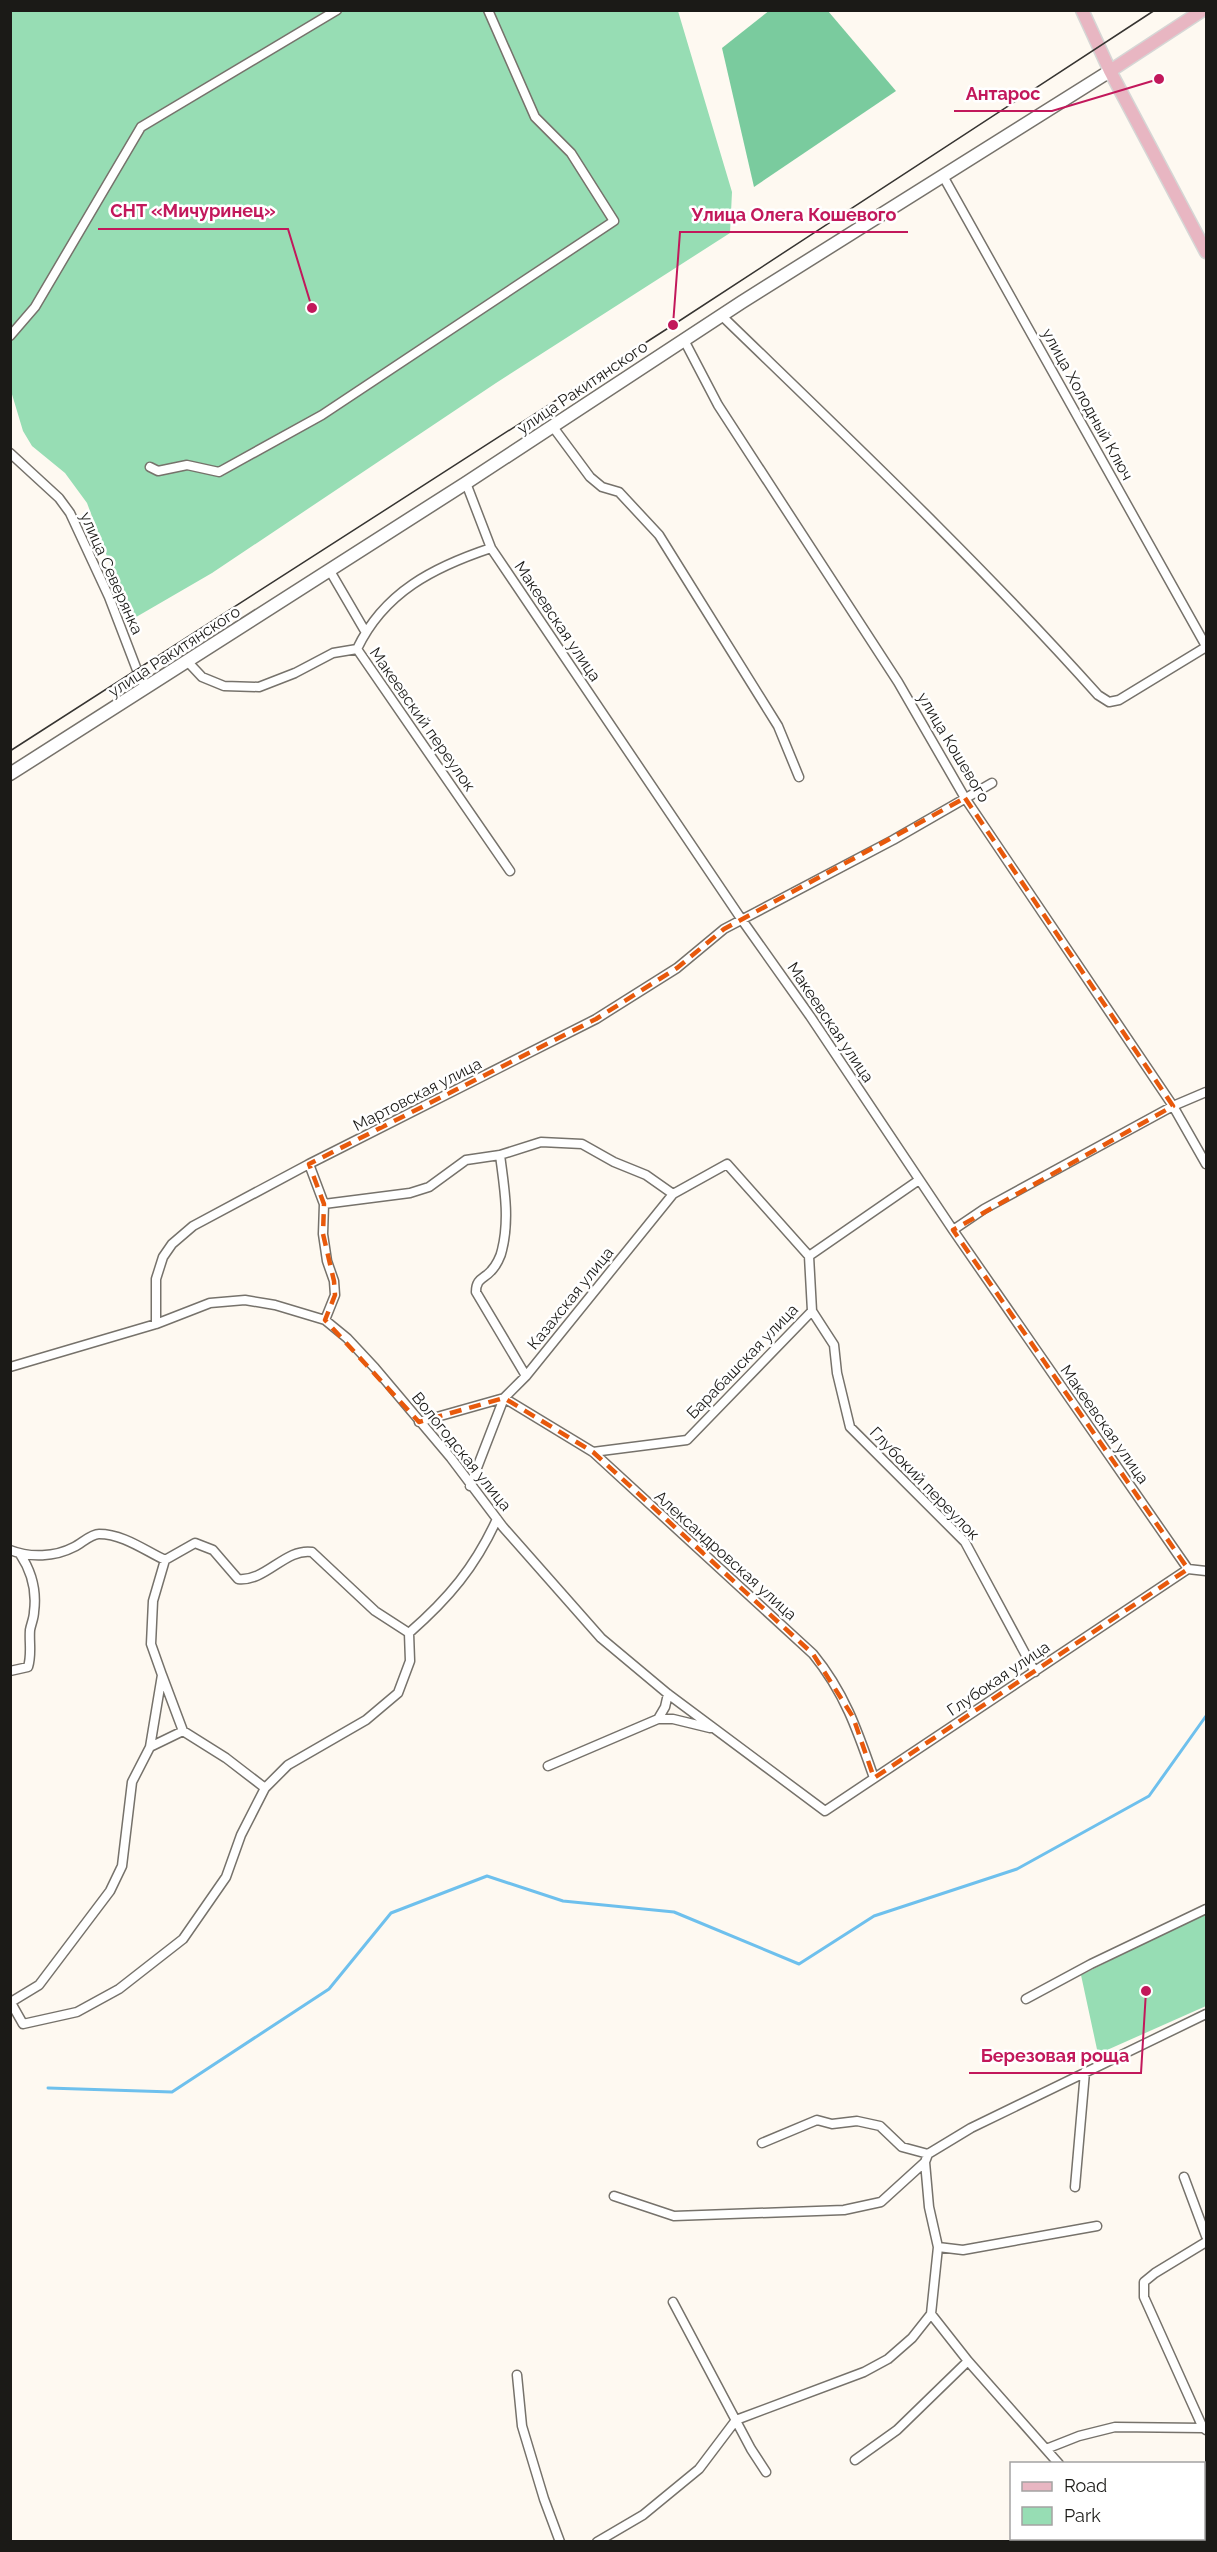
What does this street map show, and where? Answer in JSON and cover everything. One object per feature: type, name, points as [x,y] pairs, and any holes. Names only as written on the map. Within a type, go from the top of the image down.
[{"type":"main road","points":[[1082,10],[1110,71],[1206,252]]},
{"type":"main road","name":"улица Ракитянского","points":[[10,774],[330,571],[684,340],[1203,10]]},
{"type":"street","points":[[10,336],[35,307],[141,127],[337,10]]},
{"type":"street","points":[[150,467],[158,471],[187,465],[219,472],[322,414],[614,221],[571,153],[535,117],[488,10]]},
{"type":"street","name":"улица Холодный Ключ","points":[[943,176],[1206,647]]},
{"type":"street","points":[[722,316],[848,436],[999,589],[1098,695],[1109,702],[1119,700],[1206,647]]},
{"type":"street","name":"улица Кошевого","points":[[684,340],[718,405],[898,682],[965,798],[1173,1106],[1206,1164]]},
{"type":"street","points":[[553,427],[590,477],[602,487],[619,492],[659,535],[778,726],[799,777]]},
{"type":"street","name":"улица Северянка","points":[[10,453],[59,498],[70,513],[109,597],[146,689]]},
{"type":"street","name":"Макеевская улица","points":[[466,483],[491,548],[953,1230],[1188,1569]]},
{"type":"street","points":[[357,649],[372,620],[397,595],[436,568],[491,548]]},
{"type":"street","points":[[330,571],[365,631]]},
{"type":"street","name":"Макеевский переулок","points":[[187,661],[202,677],[224,686],[259,687],[295,673],[333,653],[357,649],[510,871]]},
{"type":"street","name":"Мартовская улица","points":[[156,1324],[156,1279],[163,1257],[172,1244],[193,1226],[309,1164],[596,1019],[677,968],[724,929],[992,783]]},
{"type":"street","points":[[953,1230],[984,1209],[1173,1106],[1206,1092]]},
{"type":"street","points":[[324,1204],[410,1193],[429,1187],[466,1160],[500,1155],[541,1142],[582,1144],[614,1162],[645,1175],[673,1194]]},
{"type":"street","points":[[500,1155],[507,1213],[502,1251],[491,1271],[476,1284],[476,1292],[526,1376]]},
{"type":"street","points":[[309,1164],[324,1204],[323,1234],[335,1295],[325,1320]]},
{"type":"street","name":"Казахская улица","points":[[419,1422],[504,1398],[526,1376],[673,1194],[727,1164],[809,1256]]},
{"type":"street","points":[[809,1256],[919,1180]]},
{"type":"street","name":"Барабашская улица","points":[[593,1452],[687,1440],[812,1311],[809,1256]]},
{"type":"street","name":"Вологодская улица","points":[[10,1367],[156,1324],[210,1303],[245,1300],[275,1305],[325,1320],[347,1338],[375,1368],[497,1519],[560,1594],[601,1638],[668,1694],[825,1811]]},
{"type":"street","name":"Глубокий переулок","points":[[812,1311],[834,1345],[837,1372],[850,1427],[965,1542],[1035,1672]]},
{"type":"street","points":[[470,1486],[504,1398]]},
{"type":"street","name":"Александровская улица","points":[[504,1398],[593,1452],[813,1654],[829,1674],[853,1717],[874,1778]]},
{"type":"street","points":[[162,1675],[150,1747],[132,1782],[122,1866],[110,1891],[39,1984],[11,2001],[23,2024],[77,2012],[119,1989],[183,1939],[226,1877],[241,1835],[265,1788],[288,1765],[366,1720],[398,1693],[410,1662],[409,1633],[462,1581],[484,1548],[497,1519]]},
{"type":"street","points":[[10,1550],[20,1554],[53,1555],[74,1547],[97,1534],[120,1537],[165,1560]]},
{"type":"street","points":[[265,1788],[226,1758],[183,1731],[151,1644],[153,1600],[165,1560],[195,1542],[213,1550],[238,1579],[250,1580],[292,1556],[304,1551],[312,1552],[375,1611],[409,1633]]},
{"type":"street","points":[[10,1671],[28,1667],[32,1654],[30,1630],[34,1611],[33,1580],[30,1569],[20,1554]]},
{"type":"street","points":[[1188,1569],[1206,1571]]},
{"type":"street","name":"Глубокая улица","points":[[825,1811],[1188,1569]]},
{"type":"street","points":[[658,1719],[668,1694]]},
{"type":"street","points":[[548,1766],[658,1719],[673,1719],[717,1730]]},
{"type":"street","points":[[150,1747],[183,1731]]},
{"type":"street","points":[[1026,1999],[1091,1964],[1206,1909]]},
{"type":"street","points":[[614,2196],[674,2216],[844,2210],[881,2202],[927,2158],[970,2127],[1206,2014]]},
{"type":"street","points":[[1075,2187],[1084,2072]]},
{"type":"street","points":[[762,2143],[817,2120],[832,2124],[857,2121],[880,2126],[902,2147],[927,2158]]},
{"type":"street","points":[[597,2541],[643,2516],[699,2469],[736,2420],[864,2372],[888,2359],[912,2338],[931,2314],[938,2247],[929,2206],[927,2158]]},
{"type":"street","points":[[1184,2177],[1206,2236]]},
{"type":"street","points":[[938,2247],[963,2250],[1097,2226]]},
{"type":"street","points":[[1046,2449],[1079,2436],[1115,2427],[1205,2429],[1144,2297],[1144,2282],[1206,2242]]},
{"type":"street","points":[[673,2302],[751,2449],[766,2472]]},
{"type":"street","points":[[931,2314],[968,2361],[1058,2462]]},
{"type":"street","points":[[855,2460],[897,2430],[968,2361]]},
{"type":"street","points":[[517,2375],[522,2426],[544,2499],[560,2541]]},
{"type":"highlighted area","points":[[965,798],[1173,1106],[953,1230],[1188,1569],[874,1778],[853,1717],[813,1654],[593,1452],[504,1398],[419,1422],[325,1320],[335,1295],[334,1281],[323,1234],[324,1204],[309,1164],[596,1019],[677,968],[724,929]]},
{"type":"green space","points":[[770,10],[828,11],[896,91],[754,187],[722,48]]},
{"type":"green space","points":[[10,11],[678,11],[732,192],[730,233],[496,383],[212,573],[131,620],[87,503],[65,473],[32,446],[23,431],[11,391]]},
{"type":"green space","points":[[1206,1913],[1206,2006],[1098,2054],[1081,1975]]},
{"type":"waterway","points":[[48,2088],[172,2092],[329,1989],[391,1913],[487,1876],[563,1901],[674,1912],[799,1964],[874,1916],[1017,1869],[1149,1796],[1206,1716]]},
{"type":"tram line","points":[[10,751],[673,325],[1155,10]]},
{"type":"place","name":"Антарос","points":[[1159,79]]},
{"type":"place","name":"СНТ «Мичуринец»","points":[[312,308]]},
{"type":"place","name":"Улица Олега Кошевого","points":[[673,325]]},
{"type":"place","name":"Березовая роща","points":[[1146,1991]]}]
